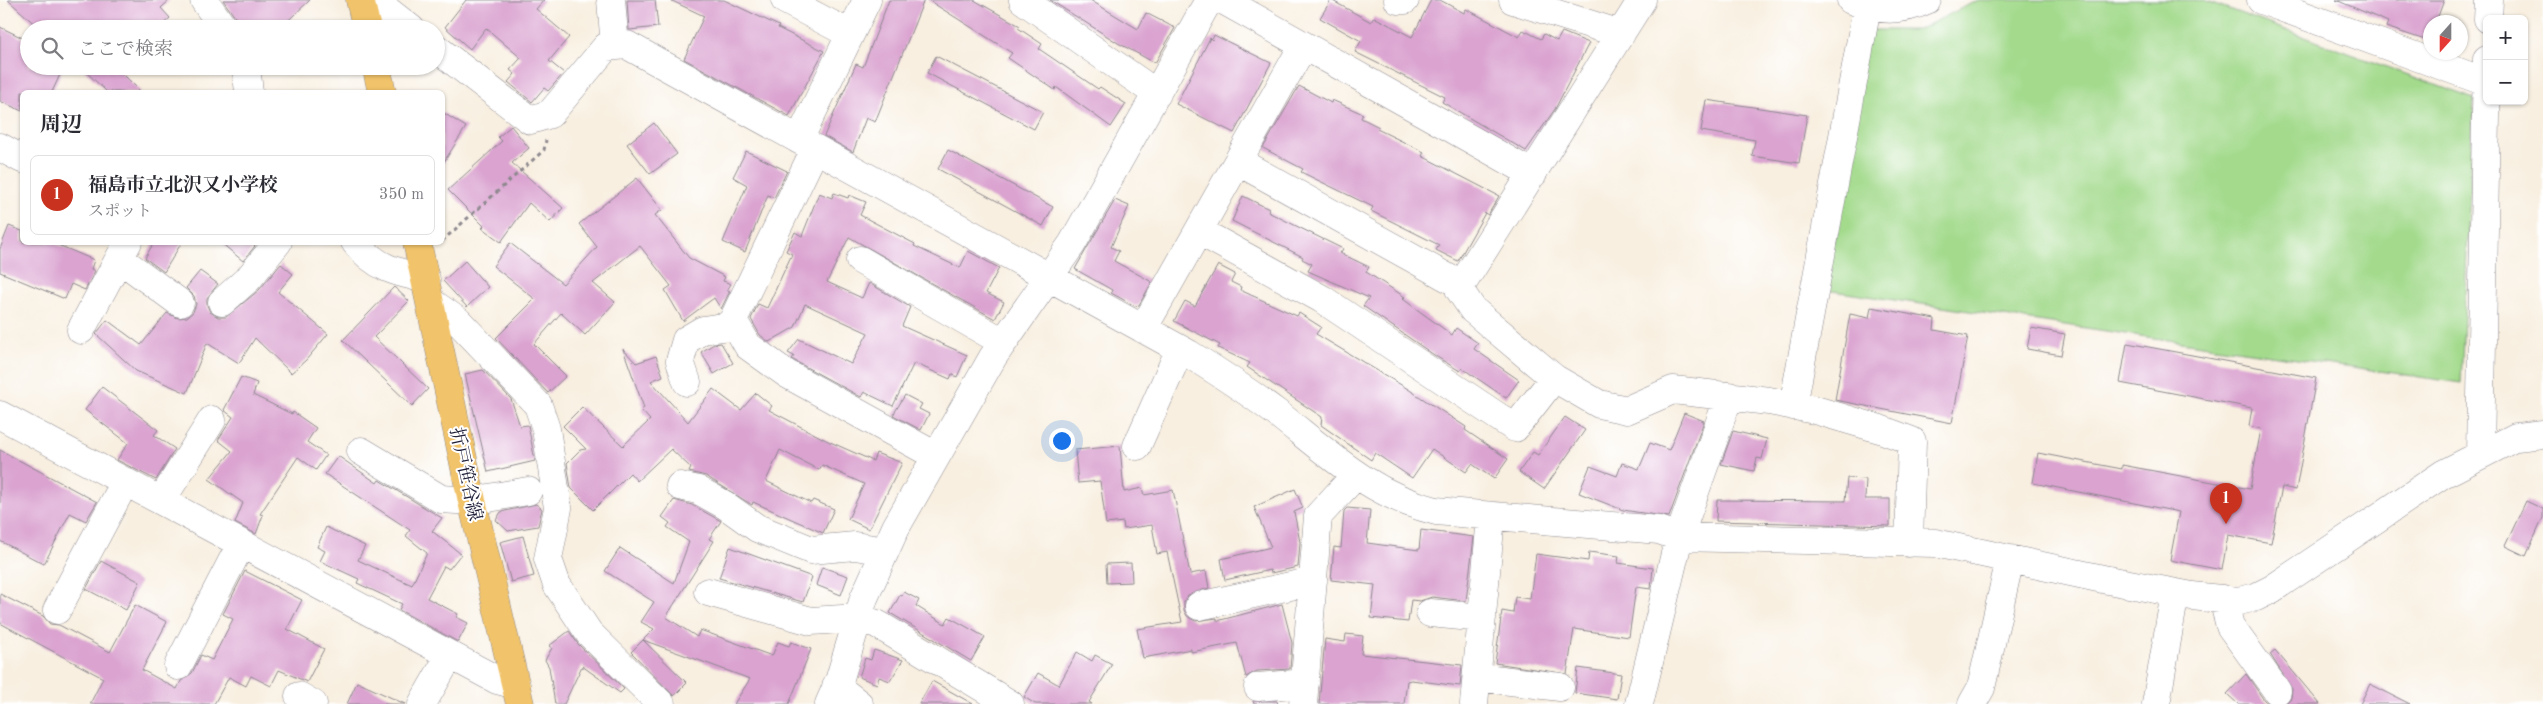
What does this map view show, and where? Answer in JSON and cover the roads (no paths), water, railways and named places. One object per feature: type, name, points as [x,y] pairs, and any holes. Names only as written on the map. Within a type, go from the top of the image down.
[{"type":"main road","points":[[360,0],[365,20]]},
{"type":"main road","points":[[378,75],[382,90]]},
{"type":"main road","name":"折戸笹谷線","points":[[418,245],[472,500],[518,695]]},
{"type":"street","points":[[204,0],[218,20]]},
{"type":"street","points":[[374,0],[400,20]]},
{"type":"street","points":[[611,0],[616,46]]},
{"type":"street","points":[[786,0],[850,34]]},
{"type":"street","points":[[867,0],[850,34],[807,145],[733,320],[748,346],[788,374],[936,456]]},
{"type":"street","points":[[1023,0],[1157,94]]},
{"type":"street","points":[[859,704],[833,695],[864,598],[896,527],[1003,342],[1072,244],[1210,0]]},
{"type":"street","points":[[1223,0],[1533,174]]},
{"type":"street","points":[[1398,0],[1405,0]]},
{"type":"street","points":[[1513,0],[1621,34]]},
{"type":"street","points":[[1642,0],[1459,289],[1472,310],[1554,378],[1599,404],[1627,410],[1673,390],[1729,396],[1794,406],[1862,423],[1912,441],[1909,543]]},
{"type":"street","points":[[1794,406],[1859,4],[1901,8],[1927,0]]},
{"type":"street","points":[[2261,0],[2483,70]]},
{"type":"street","points":[[2488,15],[2489,0]]},
{"type":"street","points":[[445,55],[530,120],[550,114],[606,47],[627,45],[1180,349],[1234,382],[1355,476],[1413,505],[1436,511],[1658,530],[1679,537],[1935,543],[2175,592],[2239,601],[2256,597],[2272,589],[2443,474],[2516,437],[2543,434]]},
{"type":"street","points":[[1143,329],[1303,46]]},
{"type":"street","points":[[247,75],[249,90]]},
{"type":"street","points":[[2480,455],[2485,105]]},
{"type":"street","points":[[0,146],[20,158]]},
{"type":"street","points":[[1239,162],[1461,285]]},
{"type":"street","points":[[1199,231],[1322,299],[1514,428],[1554,378]]},
{"type":"street","points":[[222,302],[249,278],[276,245]]},
{"type":"street","points":[[358,245],[366,255],[387,270],[428,290],[538,405],[546,429],[558,508],[548,559],[557,585],[589,633],[645,691],[661,704]]},
{"type":"street","points":[[81,330],[124,251],[180,303]]},
{"type":"street","points":[[860,260],[1003,342]]},
{"type":"street","points":[[687,382],[680,361],[686,340],[704,330],[736,325]]},
{"type":"street","points":[[1137,446],[1180,349]]},
{"type":"street","points":[[1639,704],[1679,537],[1729,396]]},
{"type":"street","points":[[0,415],[497,680],[518,695]]},
{"type":"street","points":[[161,501],[212,420]]},
{"type":"street","points":[[361,451],[441,499],[472,500],[528,491]]},
{"type":"street","points":[[1258,687],[1304,694],[1318,516],[1355,476]]},
{"type":"street","points":[[57,610],[125,482]]},
{"type":"street","points":[[680,486],[698,490],[725,505],[757,528],[811,550],[855,546],[885,551]]},
{"type":"street","points":[[1474,704],[1491,517]]},
{"type":"street","points":[[178,666],[242,544]]},
{"type":"street","points":[[1972,704],[1981,688],[2010,559]]},
{"type":"street","points":[[1200,606],[1313,581]]},
{"type":"street","points":[[708,592],[811,621],[858,618],[877,624],[1010,704]]},
{"type":"street","points":[[2156,704],[2175,592]]},
{"type":"street","points":[[2223,599],[2230,626],[2277,691]]},
{"type":"street","points":[[1430,613],[1482,618]]},
{"type":"street","points":[[422,704],[450,655]]},
{"type":"street","points":[[1477,677],[1560,687]]},
{"type":"place","name":"福島市立北沢又小学校","points":[[2226,524]]}]
